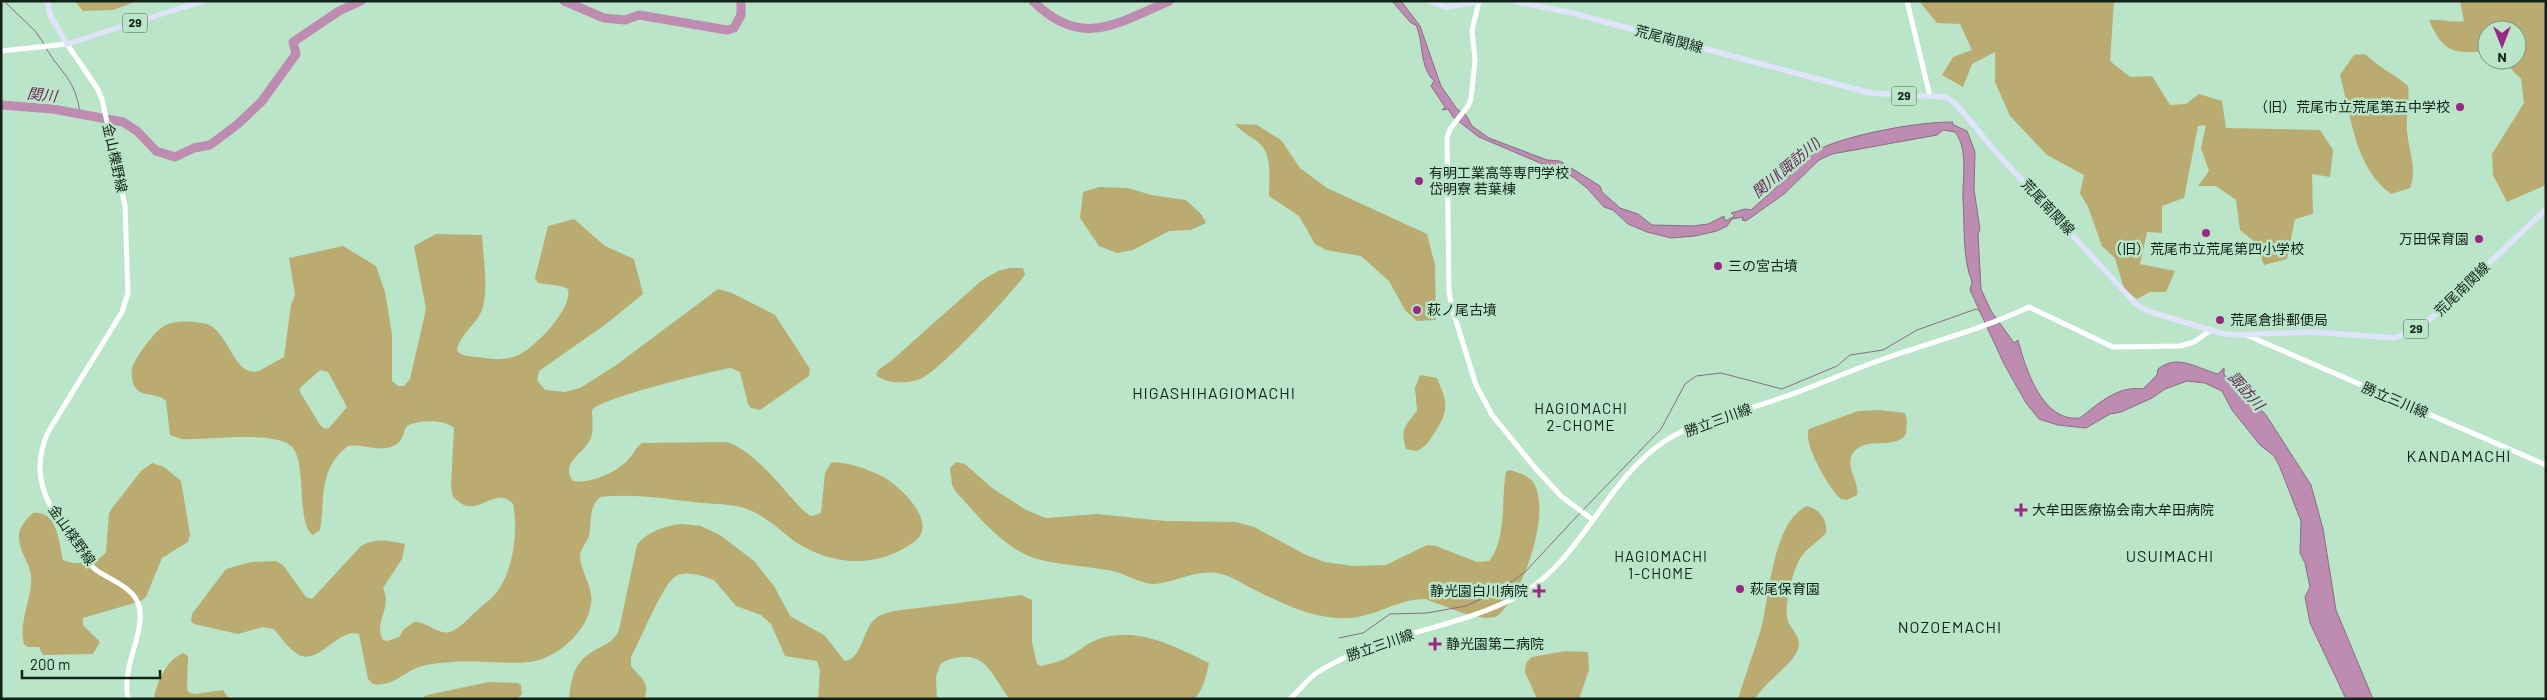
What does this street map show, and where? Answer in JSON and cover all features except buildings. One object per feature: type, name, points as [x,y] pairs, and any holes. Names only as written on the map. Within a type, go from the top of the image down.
[{"type":"main road","points":[[1,51],[67,44],[51,17],[47,1]]},
{"type":"main road","name":"29","points":[[67,44],[203,1]]},
{"type":"main road","points":[[1430,1],[1445,7],[1480,1],[1472,31],[1474,69],[1468,106],[1452,125],[1448,138],[1447,278],[1452,308],[1476,385],[1492,415],[1536,469],[1561,496],[1593,520]]},
{"type":"main road","name":"荒尾南関線","points":[[1513,1],[1587,17],[1870,93],[1884,96],[1945,97],[1956,104],[2000,156],[2140,307],[2227,334],[2313,332],[2385,338],[2404,335],[2425,324],[2546,209]]},
{"type":"main road","points":[[1907,1],[1930,96]]},
{"type":"main road","name":"金山櫟野線","points":[[67,44],[98,88],[104,108],[125,206],[128,283]]},
{"type":"main road","name":"金山檪野線","points":[[128,283],[127,301],[122,312],[48,432],[41,453],[40,480],[52,508],[81,553],[95,568],[131,593],[139,606],[140,620],[127,670],[128,699]]},
{"type":"main road","name":"勝立三川線","points":[[1290,699],[1315,673],[1349,655],[1462,619],[1496,606],[1531,589],[1560,564],[1636,464],[1667,439],[1874,362],[1985,325],[2029,307],[2113,347],[2180,346],[2194,342],[2211,330]]},
{"type":"main road","name":"勝立三川線","points":[[2244,334],[2546,465]]},
{"type":"shaded area","points":[[75,1],[137,1],[113,10],[83,11]]},
{"type":"shaded area","points":[[1392,1],[1401,1],[1420,26],[1441,86],[1457,109],[1466,115],[1472,126],[1489,138],[1547,160],[1560,161],[1600,186],[1602,192],[1620,208],[1638,214],[1652,225],[1693,226],[1708,224],[1724,216],[1725,221],[1735,216],[1731,213],[1745,209],[1751,210],[1819,149],[1849,138],[1921,124],[1953,122],[1952,124],[1967,131],[1975,152],[1974,189],[1980,230],[1978,234],[1981,289],[1991,311],[2014,343],[2018,340],[2025,364],[2037,391],[2055,412],[2067,417],[2080,418],[2101,402],[2117,393],[2125,390],[2143,389],[2157,375],[2158,369],[2166,364],[2180,362],[2218,374],[2224,368],[2224,375],[2235,382],[2266,415],[2311,485],[2323,529],[2336,610],[2373,699],[2346,699],[2310,623],[2305,597],[2310,587],[2305,563],[2300,553],[2301,521],[2279,465],[2274,456],[2260,445],[2232,410],[2222,391],[2205,383],[2187,381],[2165,389],[2152,398],[2121,412],[2110,414],[2086,428],[2058,425],[2039,419],[2026,403],[2004,364],[1970,290],[1972,282],[1964,241],[1964,165],[1962,147],[1955,132],[1943,130],[1937,135],[1832,154],[1819,160],[1784,194],[1746,221],[1742,220],[1743,217],[1732,219],[1727,226],[1717,231],[1695,236],[1671,238],[1647,232],[1628,224],[1613,210],[1604,207],[1587,188],[1573,177],[1479,137],[1453,117],[1448,109],[1442,110],[1445,107],[1431,86],[1434,81],[1426,68],[1416,25],[1411,23]]},
{"type":"shaded area","points":[[1919,1],[2114,1],[2110,61],[2130,77],[2152,76],[2170,105],[2186,104],[2199,94],[2222,101],[2226,128],[2320,130],[2333,150],[2330,177],[2312,174],[2313,214],[2295,219],[2287,259],[2264,265],[2255,242],[2240,230],[2236,200],[2216,186],[2198,186],[2209,171],[2201,148],[2206,125],[2198,126],[2184,198],[2162,206],[2162,233],[2147,232],[2140,264],[2175,271],[2166,292],[2150,292],[2137,299],[2124,289],[2115,258],[2102,246],[2088,207],[2080,193],[2084,175],[2047,155],[2010,116],[1995,82],[1995,52],[1972,64],[1963,87],[1942,75],[1953,57],[1972,50],[1960,24],[1937,23]]},
{"type":"shaded area","points":[[2460,1],[2546,1],[2546,185],[2507,202],[2493,175],[2492,154],[2524,103],[2521,79],[2512,70],[2527,70],[2527,20],[2477,20],[2477,51],[2466,52],[2451,49],[2445,45],[2439,39],[2429,20],[2464,21]]},
{"type":"shaded area","points":[[2365,54],[2408,86],[2407,130],[2413,166],[2412,180],[2410,188],[2391,194],[2369,170],[2362,156],[2351,124],[2340,75],[2354,55]]},
{"type":"shaded area","points":[[1235,124],[1257,125],[1281,140],[1300,168],[1327,188],[1427,234],[1435,265],[1436,320],[1417,321],[1405,310],[1389,281],[1361,256],[1326,250],[1315,244],[1299,216],[1269,196],[1269,170],[1265,151],[1259,143]]},
{"type":"shaded area","points":[[1099,187],[1128,188],[1151,195],[1186,200],[1202,215],[1206,223],[1191,230],[1169,231],[1133,250],[1117,253],[1099,246],[1080,218],[1083,192]]},
{"type":"shaded area","points":[[574,219],[605,246],[634,259],[643,294],[606,324],[539,371],[537,380],[545,390],[565,392],[580,388],[615,366],[718,289],[732,293],[775,315],[810,369],[809,376],[760,410],[751,408],[748,404],[740,372],[731,368],[635,392],[600,405],[592,410],[593,427],[591,438],[571,463],[569,469],[573,481],[587,481],[609,473],[627,461],[642,443],[726,442],[743,450],[752,457],[803,510],[812,516],[821,513],[825,473],[831,463],[843,463],[880,475],[901,490],[916,507],[923,526],[921,535],[900,551],[885,557],[854,561],[823,556],[808,549],[794,541],[760,515],[742,507],[651,497],[600,497],[594,506],[589,536],[580,554],[590,589],[591,605],[588,616],[582,626],[566,645],[546,658],[535,661],[514,663],[462,661],[428,665],[414,669],[395,680],[379,685],[373,684],[368,679],[359,634],[352,633],[344,636],[322,651],[306,657],[292,650],[274,629],[263,627],[238,634],[194,624],[191,621],[192,614],[226,569],[251,562],[276,561],[283,565],[306,597],[312,599],[361,546],[372,541],[383,540],[405,544],[402,559],[383,588],[386,605],[380,630],[383,640],[387,641],[399,637],[404,629],[414,622],[419,622],[441,632],[453,631],[460,627],[492,597],[505,577],[514,546],[515,524],[513,504],[507,499],[496,498],[479,505],[467,506],[453,497],[451,486],[454,428],[444,423],[431,421],[418,423],[407,426],[400,441],[389,448],[348,446],[338,455],[327,475],[320,530],[313,535],[308,529],[305,519],[300,468],[297,457],[293,448],[285,442],[257,437],[181,439],[170,435],[166,401],[163,398],[141,393],[132,381],[134,364],[150,339],[168,324],[183,322],[202,323],[211,326],[218,332],[242,367],[250,371],[259,371],[284,357],[291,305],[295,295],[289,258],[343,246],[376,266],[385,292],[392,334],[392,381],[398,386],[404,386],[410,379],[426,309],[414,246],[436,234],[482,235],[485,283],[484,302],[482,310],[461,339],[457,350],[463,355],[469,356],[497,359],[511,358],[532,346],[550,328],[564,307],[568,297],[568,289],[561,286],[538,283],[535,278],[548,226]],"holes":[[[320,370],[328,372],[347,407],[329,428],[325,429],[320,425],[300,392],[300,388]]]},
{"type":"shaded area","points":[[1010,268],[1023,268],[1025,275],[974,332],[929,373],[915,381],[903,382],[891,382],[876,375],[878,370],[891,361],[981,281],[998,271]]},
{"type":"shaded area","points":[[1420,375],[1437,378],[1445,400],[1445,411],[1440,424],[1429,441],[1417,451],[1406,449],[1404,432],[1407,424],[1417,411],[1415,388]]},
{"type":"shaded area","points":[[1879,410],[1905,413],[1907,421],[1906,434],[1895,442],[1865,445],[1853,453],[1850,463],[1857,495],[1847,500],[1841,499],[1830,486],[1818,466],[1810,445],[1809,429],[1858,411]]},
{"type":"shaded area","points":[[956,462],[965,464],[992,488],[1026,510],[1046,518],[1097,514],[1165,521],[1236,522],[1254,527],[1306,555],[1325,562],[1353,566],[1386,565],[1427,545],[1436,546],[1477,562],[1489,561],[1499,542],[1506,472],[1509,470],[1525,476],[1533,482],[1538,495],[1539,513],[1532,553],[1524,574],[1516,592],[1506,607],[1496,617],[1485,618],[1463,613],[1425,599],[1403,602],[1361,616],[1337,618],[1315,615],[1295,608],[1221,574],[1196,574],[1155,584],[1137,580],[1114,571],[1037,559],[1014,548],[992,531],[956,492],[952,485],[950,468]]},
{"type":"shaded area","points":[[152,463],[164,467],[181,481],[190,534],[188,542],[162,558],[146,597],[141,601],[83,618],[83,625],[100,642],[93,654],[43,655],[39,647],[28,647],[24,644],[23,627],[30,592],[31,575],[19,541],[19,535],[24,523],[33,513],[48,517],[56,529],[63,560],[80,563],[98,559],[106,552],[109,513],[141,471]]},
{"type":"shaded area","points":[[1807,506],[1816,510],[1822,516],[1826,524],[1826,533],[1801,557],[1790,589],[1787,615],[1788,621],[1799,641],[1798,649],[1791,661],[1766,685],[1755,699],[1738,699],[1761,629],[1779,543],[1786,527],[1795,515]]},
{"type":"shaded area","points":[[682,524],[701,526],[720,535],[754,561],[774,586],[790,616],[824,635],[845,661],[851,659],[856,654],[871,623],[877,617],[884,614],[894,611],[1021,595],[1032,600],[1032,642],[1037,664],[1041,666],[1067,658],[1096,640],[1111,636],[1140,636],[1168,644],[1209,663],[1206,677],[1194,699],[1010,699],[985,664],[971,657],[962,657],[950,659],[940,665],[936,677],[937,699],[818,699],[820,671],[817,661],[785,656],[771,624],[761,615],[736,606],[714,580],[695,574],[680,574],[665,589],[631,657],[631,666],[645,684],[646,693],[644,699],[569,699],[572,680],[579,663],[589,654],[610,642],[619,630],[637,545],[646,536],[657,530]]},
{"type":"shaded area","points":[[1565,651],[1588,652],[1589,670],[1579,699],[1537,699],[1525,672],[1526,663],[1532,657]]},
{"type":"shaded area","points":[[183,653],[188,656],[187,690],[190,693],[223,690],[229,699],[154,699],[157,685],[163,672],[172,661]]},
{"type":"shaded area","points":[[489,682],[518,683],[521,685],[522,694],[517,699],[421,699],[427,695]]},
{"type":"waterway","points":[[4,1],[36,32],[44,44]]},
{"type":"waterway","name":"関川(諏訪川)","points":[[1,105],[53,109],[123,122],[137,131],[156,151],[175,157],[194,148],[210,145],[238,124],[262,101],[296,54],[293,42],[339,11],[361,1]]},
{"type":"waterway","name":"関川(諏訪川)","points":[[564,1],[604,18],[625,20],[639,15],[727,30],[734,28],[741,15],[741,1]]},
{"type":"waterway","name":"関川(諏訪川)","points":[[1033,1],[1050,16],[1067,24],[1083,28],[1099,28],[1115,24],[1169,1]]},
{"type":"waterway","points":[[46,48],[71,84],[78,101],[80,113]]},
{"type":"waterway","points":[[1583,510],[1661,429],[1685,384],[1696,376],[1721,373],[1782,389],[1837,366],[1850,355],[1883,350],[1917,330],[1976,309],[1980,311]]},
{"type":"waterway","points":[[1339,638],[1363,633],[1390,614],[1427,613],[1466,606],[1498,591],[1525,572],[1580,513]]},
{"type":"place","name":"（旧）荒尾市立荒尾第五中学校","points":[[2460,107]]},
{"type":"place","name":"有明工業高等専門学校 岱明寮 若葉棟","points":[[1419,181]]},
{"type":"place","name":"（旧）荒尾市立荒尾第四小学校","points":[[2206,233]]},
{"type":"place","name":"万田保育園","points":[[2479,239]]},
{"type":"place","name":"三の宮古墳","points":[[1718,266]]},
{"type":"place","name":"萩ノ尾古墳","points":[[1417,310]]},
{"type":"place","name":"荒尾倉掛郵便局","points":[[2220,320]]},
{"type":"place","name":"大牟田医療協会南大牟田病院","points":[[2021,510]]},
{"type":"place","name":"萩尾保育園","points":[[1740,589]]},
{"type":"place","name":"静光園白川病院","points":[[1539,591]]},
{"type":"place","name":"静光園第二病院","points":[[1435,644]]},
{"type":"district","name":"HIGASHIHAGIOMACHI","points":[[1214,393]]},
{"type":"district","name":"HAGIOMACHI 2-CHOME","points":[[1581,418]]},
{"type":"district","name":"KANDAMACHI","points":[[2459,456]]},
{"type":"district","name":"USUIMACHI","points":[[2170,556]]},
{"type":"district","name":"HAGIOMACHI 1-CHOME","points":[[1661,566]]},
{"type":"district","name":"NOZOEMACHI","points":[[1950,627]]},
{"type":"water label","name":"関川","points":[[42,95]]},
{"type":"water label","name":"諏訪川","points":[[2246,391]]}]
